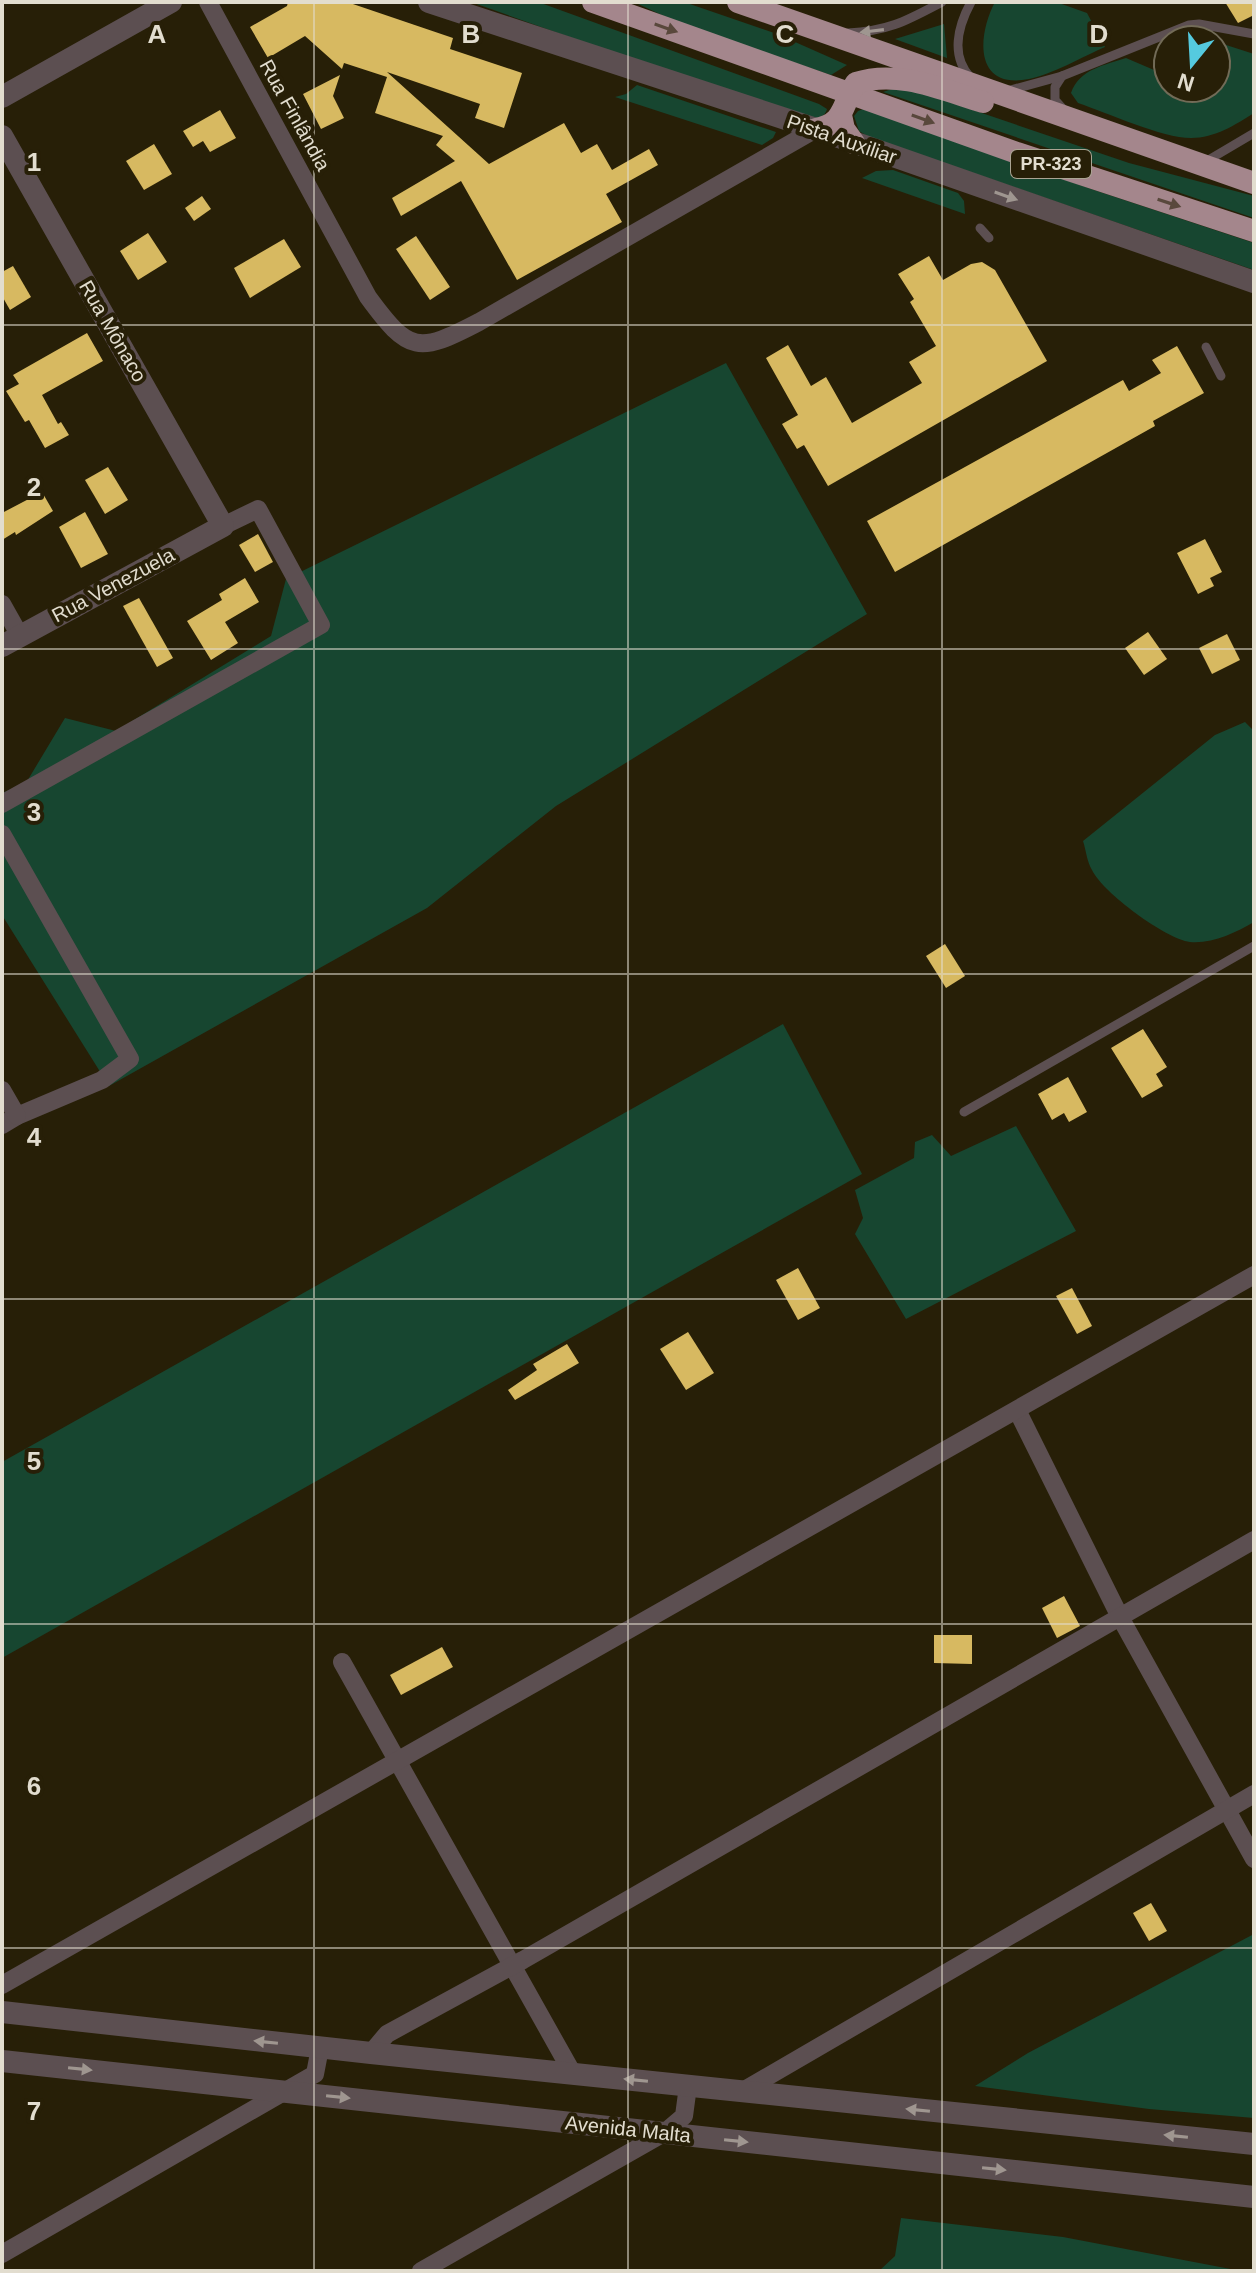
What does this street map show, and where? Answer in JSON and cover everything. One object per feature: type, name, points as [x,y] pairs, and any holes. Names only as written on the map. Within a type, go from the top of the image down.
[{"type":"highway","name":"PR-323","points":[[593,2],[1017,153],[1254,231]]},
{"type":"highway","name":"PR-323","points":[[738,2],[1254,183]]},
{"type":"highway","points":[[816,129],[831,126],[841,115],[856,83],[889,77],[1199,165]]},
{"type":"highway","points":[[841,115],[844,129],[854,143]]},
{"type":"street","points":[[2,97],[171,2]]},
{"type":"street","name":"Rua Finlândia","points":[[208,2],[368,297],[400,337],[418,343],[436,343],[479,322],[816,129]]},
{"type":"street","name":"Pista Auxiliar","points":[[429,2],[816,129],[1254,282]]},
{"type":"street","name":"Rua Mônaco","points":[[2,136],[223,526]]},
{"type":"street","points":[[2,804],[321,625],[258,509],[223,526]]},
{"type":"street","name":"Rua Venezuela","points":[[11,641],[223,526]]},
{"type":"street","points":[[2,604],[11,641]]},
{"type":"street","points":[[2,834],[130,1059],[102,1080],[9,1120],[2,1090]]},
{"type":"street","points":[[2,1985],[1254,1275]]},
{"type":"street","points":[[1017,1410],[1120,1617],[1254,1859]]},
{"type":"street","points":[[371,2053],[387,2034],[514,1965],[1254,1540]]},
{"type":"street","points":[[342,1662],[573,2074]]},
{"type":"street","points":[[741,2092],[1254,1794]]},
{"type":"street","points":[[2,2012],[320,2048],[1254,2144]]},
{"type":"street","points":[[2,2254],[315,2074],[320,2048]]},
{"type":"street","name":"Avenida Malta","points":[[2,2061],[1254,2197]]},
{"type":"street","points":[[421,2271],[664,2133],[684,2116],[688,2086]]},
{"type":"lane","points":[[797,23],[846,33],[879,31],[942,2]]},
{"type":"lane","points":[[971,2],[959,28],[958,55],[966,73],[987,89],[1014,91],[1062,76],[1189,25],[1254,34]]},
{"type":"lane","points":[[1062,76],[1055,87],[1055,100],[1063,110],[1087,124]]},
{"type":"lane","points":[[1199,165],[1254,133]]},
{"type":"lane","points":[[980,228],[989,238]]},
{"type":"lane","points":[[1206,347],[1221,376]]},
{"type":"lane","points":[[964,1112],[1254,946]]},
{"type":"green space","points":[[471,2],[538,2],[819,104],[827,109],[826,113],[803,120]]},
{"type":"green space","points":[[634,2],[684,2],[777,34],[847,65],[831,75],[683,25]]},
{"type":"green space","points":[[995,2],[1056,2],[1087,13],[1105,47],[1038,77],[1011,80],[998,76],[989,68],[983,44]]},
{"type":"green space","points":[[944,24],[947,58],[895,39]]},
{"type":"green space","points":[[1232,47],[1254,54],[1254,113],[1216,133],[1191,138],[1165,134],[1078,103],[1071,93],[1080,78],[1101,66],[1126,58],[1152,69],[1152,104],[1232,104]]},
{"type":"green space","points":[[637,85],[776,132],[762,145],[615,97],[626,94]]},
{"type":"green space","points":[[908,88],[1129,163],[1254,196],[1254,218],[883,92]]},
{"type":"green space","points":[[866,108],[1094,190],[1254,243],[1254,270],[869,137],[859,131],[854,116]]},
{"type":"green space","points":[[893,170],[958,193],[964,201],[965,214],[862,178],[876,171]]},
{"type":"green space","points":[[726,363],[867,614],[556,806],[427,908],[109,1086],[2,915],[2,793],[26,783],[65,718],[116,731],[271,636],[286,579]]},
{"type":"green space","points":[[1245,722],[1254,731],[1254,922],[1215,939],[1190,942],[1179,939],[1151,924],[1098,880],[1090,867],[1083,841],[1215,735]]},
{"type":"green space","points":[[783,1024],[862,1174],[2,1658],[2,1462]]},
{"type":"green space","points":[[1016,1126],[1076,1231],[906,1319],[855,1234],[863,1218],[855,1190],[914,1158],[915,1142],[932,1135],[951,1156]]},
{"type":"green space","points":[[1254,1934],[1254,2118],[1149,2109],[975,2086],[1028,2053]]},
{"type":"green space","points":[[901,2218],[1063,2237],[1241,2271],[879,2271],[895,2256]]},
{"type":"building","points":[[288,2],[347,2],[453,38],[450,49],[522,73],[504,128],[475,118],[480,104],[387,72],[489,164],[564,123],[581,153],[597,144],[612,170],[649,149],[658,165],[606,194],[622,222],[517,280],[461,181],[401,216],[392,198],[455,161],[436,145],[443,136],[375,113],[387,77],[344,63],[342,69],[305,36],[268,58],[250,27],[287,6]]},
{"type":"building","points":[[1225,2],[1254,2],[1254,15],[1238,23]]},
{"type":"building","points":[[340,75],[333,96],[344,118],[321,129],[303,94]]},
{"type":"building","points":[[220,110],[236,138],[210,152],[203,141],[193,147],[183,131]]},
{"type":"building","points":[[154,144],[172,174],[144,190],[126,161]]},
{"type":"building","points":[[202,196],[211,209],[194,221],[185,208]]},
{"type":"building","points":[[148,233],[167,262],[138,280],[120,251]]},
{"type":"building","points":[[416,236],[450,287],[430,300],[396,249]]},
{"type":"building","points":[[284,239],[301,267],[250,298],[234,268]]},
{"type":"building","points":[[929,256],[943,280],[971,264],[982,262],[995,270],[1047,361],[828,486],[804,445],[797,449],[782,424],[798,415],[766,358],[788,345],[811,386],[826,377],[852,423],[922,383],[909,362],[936,346],[910,302],[914,299],[898,274]]},
{"type":"building","points":[[13,266],[31,297],[10,310],[2,296],[2,272]]},
{"type":"building","points":[[87,333],[103,361],[42,395],[58,424],[61,422],[69,435],[45,448],[29,420],[25,422],[6,391],[19,384],[13,375]]},
{"type":"building","points":[[1177,346],[1204,393],[1153,421],[1155,426],[895,572],[867,521],[1123,380],[1129,391],[1161,373],[1152,360]]},
{"type":"building","points":[[108,467],[128,500],[105,514],[85,480]]},
{"type":"building","points":[[42,492],[53,511],[16,535],[15,532],[2,540],[2,513]]},
{"type":"building","points":[[85,512],[108,554],[81,568],[59,527]]},
{"type":"building","points":[[258,534],[273,562],[255,572],[239,545]]},
{"type":"building","points":[[1205,539],[1222,572],[1210,578],[1214,586],[1198,594],[1177,553]]},
{"type":"building","points":[[245,578],[259,602],[225,622],[238,643],[211,660],[187,621],[222,600],[219,594]]},
{"type":"building","points":[[139,598],[173,658],[157,667],[123,606]]},
{"type":"building","points":[[1148,632],[1167,659],[1144,675],[1125,648]]},
{"type":"building","points":[[1227,634],[1240,660],[1212,674],[1199,648]]},
{"type":"building","points":[[945,944],[965,976],[946,988],[926,956]]},
{"type":"building","points":[[1143,1029],[1167,1067],[1156,1074],[1163,1086],[1142,1098],[1111,1048]]},
{"type":"building","points":[[1068,1077],[1087,1112],[1069,1122],[1064,1113],[1052,1120],[1038,1094]]},
{"type":"building","points":[[798,1268],[820,1308],[798,1320],[776,1280]]},
{"type":"building","points":[[1072,1288],[1092,1326],[1077,1334],[1056,1296]]},
{"type":"building","points":[[688,1332],[714,1373],[686,1390],[660,1349]]},
{"type":"building","points":[[567,1344],[579,1363],[515,1400],[508,1390],[537,1370],[533,1364]]},
{"type":"building","points":[[1064,1596],[1080,1626],[1057,1638],[1042,1608]]},
{"type":"building","points":[[934,1635],[972,1635],[972,1664],[934,1663]]},
{"type":"building","points":[[442,1647],[453,1667],[401,1695],[390,1675]]},
{"type":"building","points":[[1151,1903],[1167,1931],[1149,1941],[1133,1913]]}]
